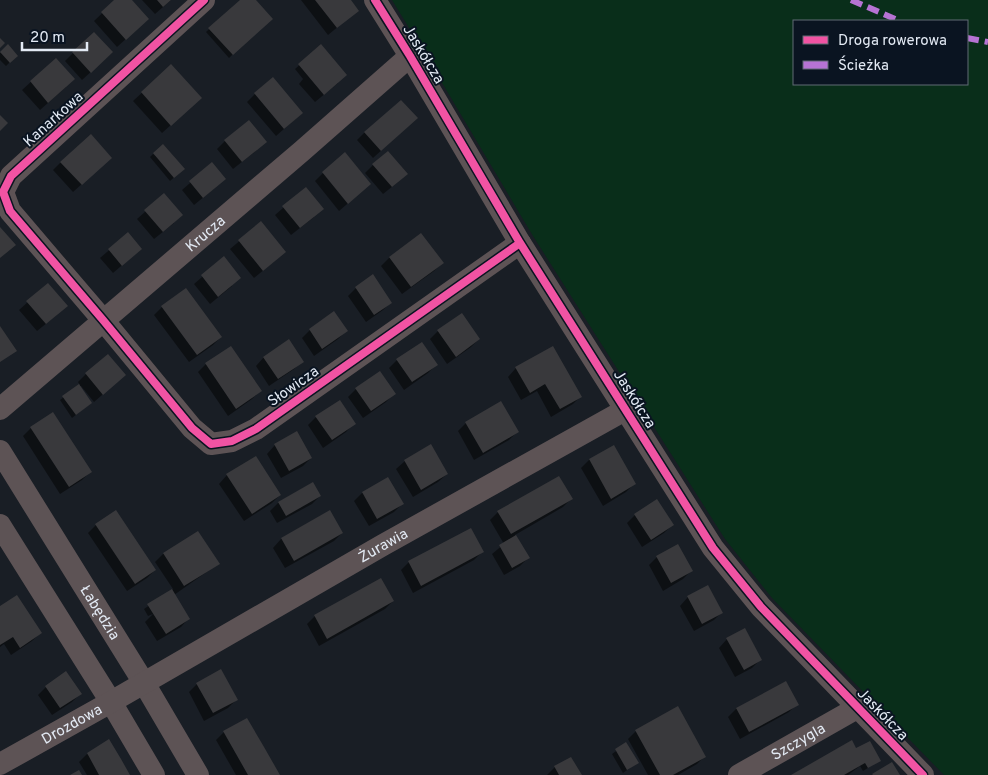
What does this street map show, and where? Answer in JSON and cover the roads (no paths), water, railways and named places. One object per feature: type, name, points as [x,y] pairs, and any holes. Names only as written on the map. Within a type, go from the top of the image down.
[{"type":"street","name":"Kanarkowa","points":[[103,320],[10,211],[3,192],[11,176],[204,0]]},
{"type":"street","name":"Jaskółcza","points":[[375,0],[520,243],[713,548],[761,607],[923,775]]},
{"type":"street","name":"Krucza","points":[[0,409],[302,151],[410,56]]},
{"type":"street","name":"Słowicza","points":[[103,320],[192,428],[211,444],[232,441],[256,429],[520,243]]},
{"type":"street","name":"Żurawia","points":[[144,683],[383,545],[625,410]]},
{"type":"street","name":"Łabędzia","points":[[0,451],[144,683],[198,775]]},
{"type":"street","points":[[0,525],[112,702],[154,775]]},
{"type":"street","name":"Drozdowa","points":[[0,764],[144,683]]},
{"type":"street","name":"Szczygla","points":[[739,775],[857,708]]}]
